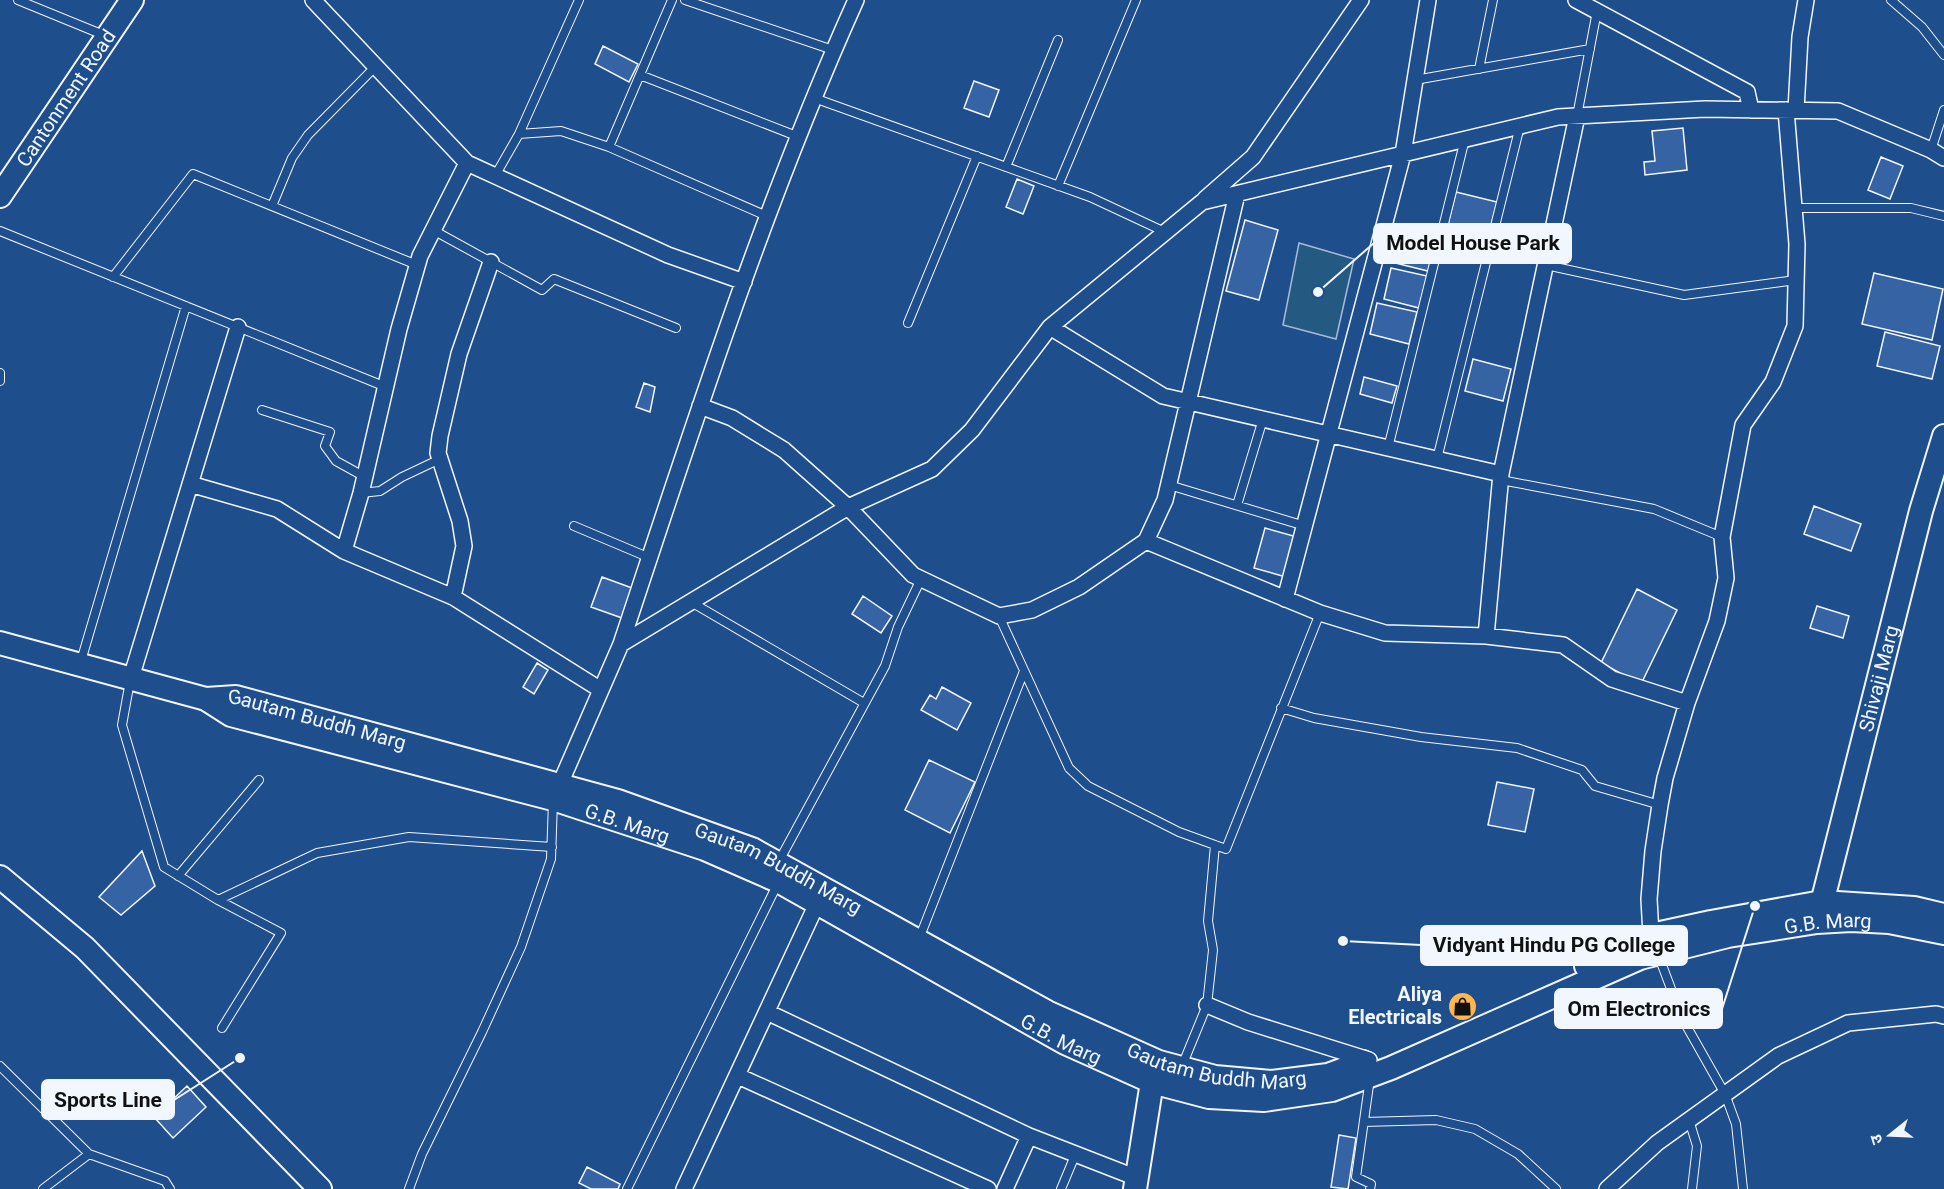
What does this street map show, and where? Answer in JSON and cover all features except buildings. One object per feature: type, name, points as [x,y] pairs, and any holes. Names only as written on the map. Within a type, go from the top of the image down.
[{"type":"street","name":"Cantonment Road","points":[[0,196],[132,0]]},
{"type":"street","points":[[313,0],[467,163],[668,255],[744,282]]},
{"type":"street","points":[[556,792],[621,644],[744,282],[833,50],[856,0]]},
{"type":"street","points":[[621,644],[848,507],[932,469],[972,430],[1050,327],[1253,157],[1361,0]]},
{"type":"street","points":[[1285,599],[1403,154],[1428,0]]},
{"type":"street","points":[[1576,0],[1747,92],[1751,110]]},
{"type":"street","points":[[1654,945],[1649,899],[1660,805],[1665,778],[1687,703],[1717,621],[1726,578],[1722,537],[1743,425],[1773,382],[1795,326],[1797,244],[1793,208],[1791,110],[1806,0]]},
{"type":"street","points":[[1202,202],[1558,117],[1705,109],[1838,111],[1937,154]]},
{"type":"street","points":[[1486,636],[1501,477],[1577,116]]},
{"type":"street","points":[[344,551],[361,493],[417,264],[467,163]]},
{"type":"street","points":[[700,406],[732,418],[784,450],[848,507],[913,575],[999,616],[1032,610],[1079,587],[1146,541],[1165,500],[1169,485],[1237,194]]},
{"type":"street","points":[[453,597],[464,546],[460,521],[438,453],[459,354],[491,262]]},
{"type":"street","points":[[131,678],[238,327]]},
{"type":"street","points":[[1050,327],[1163,396],[1437,459],[1501,477]]},
{"type":"street","name":"Shivaji Marg","points":[[1819,912],[1918,523],[1944,436]]},
{"type":"street","points":[[190,484],[277,509],[344,551],[453,597],[601,690]]},
{"type":"street","points":[[1146,541],[1320,614],[1385,633],[1486,636],[1563,645],[1612,680],[1687,703]]},
{"type":"street","name":"G.B. Marg","points":[[0,643],[206,699],[231,715],[556,792],[705,849],[778,872],[1065,1043],[1155,1072],[1209,1097],[1264,1100],[1332,1090],[1370,1068],[1641,958],[1654,945],[1728,936],[1819,912],[1851,920],[1889,922],[1944,933]]},
{"type":"street","points":[[0,877],[85,948],[320,1189]]},
{"type":"street","points":[[684,1189],[820,896]]},
{"type":"street","name":"Gautam Buddh Marg","points":[[820,896],[919,941],[1155,1072],[1182,1067],[1215,1077],[1272,1082],[1370,1068]]},
{"type":"street","points":[[1819,912],[1914,908],[1944,915]]},
{"type":"street","points":[[1206,1005],[1370,1068]]},
{"type":"street","points":[[767,1012],[1029,1136],[1076,1153],[1136,1184],[1155,1072]]},
{"type":"street","points":[[1607,1189],[1657,1143],[1778,1056],[1848,1023],[1936,1014],[1944,1016]]},
{"type":"street","points":[[738,1076],[988,1189]]},
{"type":"street","points":[[1005,1189],[1029,1136]]},
{"type":"lane","points":[[18,0],[107,36]]},
{"type":"lane","points":[[495,176],[519,135],[579,0]]},
{"type":"lane","points":[[609,147],[672,0]]},
{"type":"lane","points":[[685,0],[833,50]]},
{"type":"lane","points":[[1058,186],[1136,0]]},
{"type":"lane","points":[[1479,69],[1493,0]]},
{"type":"lane","points":[[1891,0],[1923,27],[1944,55]]},
{"type":"lane","points":[[1577,116],[1597,11]]},
{"type":"lane","points":[[1006,167],[1058,40]]},
{"type":"lane","points":[[1415,80],[1590,49]]},
{"type":"lane","points":[[272,206],[292,158],[308,135],[375,66]]},
{"type":"lane","points":[[640,75],[799,137]]},
{"type":"lane","points":[[814,98],[1090,197],[1165,232]]},
{"type":"lane","points":[[1937,154],[1944,110]]},
{"type":"lane","points":[[1437,459],[1520,126]]},
{"type":"lane","points":[[519,135],[561,131],[609,147],[769,217]]},
{"type":"lane","points":[[1388,448],[1465,139]]},
{"type":"lane","points":[[908,323],[977,156]]},
{"type":"lane","points":[[113,276],[193,174],[417,264]]},
{"type":"lane","points":[[1793,208],[1911,208],[1944,216]]},
{"type":"lane","points":[[433,230],[542,290],[554,279],[676,328]]},
{"type":"lane","points":[[0,231],[386,387]]},
{"type":"lane","points":[[1546,265],[1684,295],[1796,280]]},
{"type":"lane","points":[[80,665],[186,306]]},
{"type":"lane","points":[[0,373],[0,381]]},
{"type":"lane","points":[[262,410],[330,432],[325,446],[336,461],[365,477]]},
{"type":"lane","points":[[1237,506],[1263,419]]},
{"type":"lane","points":[[361,493],[380,491],[402,477],[440,459]]},
{"type":"lane","points":[[1501,477],[1654,509],[1722,537]]},
{"type":"lane","points":[[1169,485],[1305,526]]},
{"type":"lane","points":[[574,526],[650,558]]},
{"type":"lane","points":[[627,1189],[778,872],[885,666],[898,627],[921,579]]},
{"type":"lane","points":[[691,602],[864,703]]},
{"type":"lane","points":[[999,616],[1069,768],[1088,786],[1179,832],[1226,849],[1320,614]]},
{"type":"lane","points":[[919,941],[1024,671]]},
{"type":"lane","points":[[131,678],[122,724],[164,867],[218,900],[281,933],[222,1028]]},
{"type":"lane","points":[[1281,708],[1314,718],[1421,737],[1517,748],[1582,770],[1595,786],[1660,805]]},
{"type":"lane","points":[[178,876],[259,780]]},
{"type":"lane","points":[[409,1189],[422,1154],[521,947],[551,859],[556,792]]},
{"type":"lane","points":[[218,900],[317,853],[409,837],[552,847]]},
{"type":"lane","points":[[1182,1067],[1206,1005],[1214,950],[1208,921],[1215,845]]},
{"type":"lane","points":[[1654,945],[1682,1017],[1725,1094],[1736,1124],[1743,1189]]},
{"type":"lane","points":[[0,1066],[89,1154],[165,1181],[170,1189]]},
{"type":"lane","points":[[1370,1068],[1356,1177],[1371,1184],[1370,1189]]},
{"type":"lane","points":[[1364,1122],[1437,1120],[1475,1129],[1518,1154],[1556,1189]]},
{"type":"lane","points":[[1689,1120],[1697,1146],[1692,1189]]},
{"type":"lane","points":[[1061,1189],[1076,1153]]},
{"type":"lane","points":[[43,1189],[89,1154]]},
{"type":"shaded area","points":[[1299,243],[1354,259],[1336,339],[1283,325]]},
{"type":"place","name":"Model House Park","points":[[1318,292]]},
{"type":"place","name":"Om Electronics","points":[[1755,906]]},
{"type":"place","name":"Vidyant Hindu PG College","points":[[1343,941]]},
{"type":"place","name":"Aliya Electricals","points":[[1463,1006]]},
{"type":"place","name":"Sports Line","points":[[240,1058]]}]
